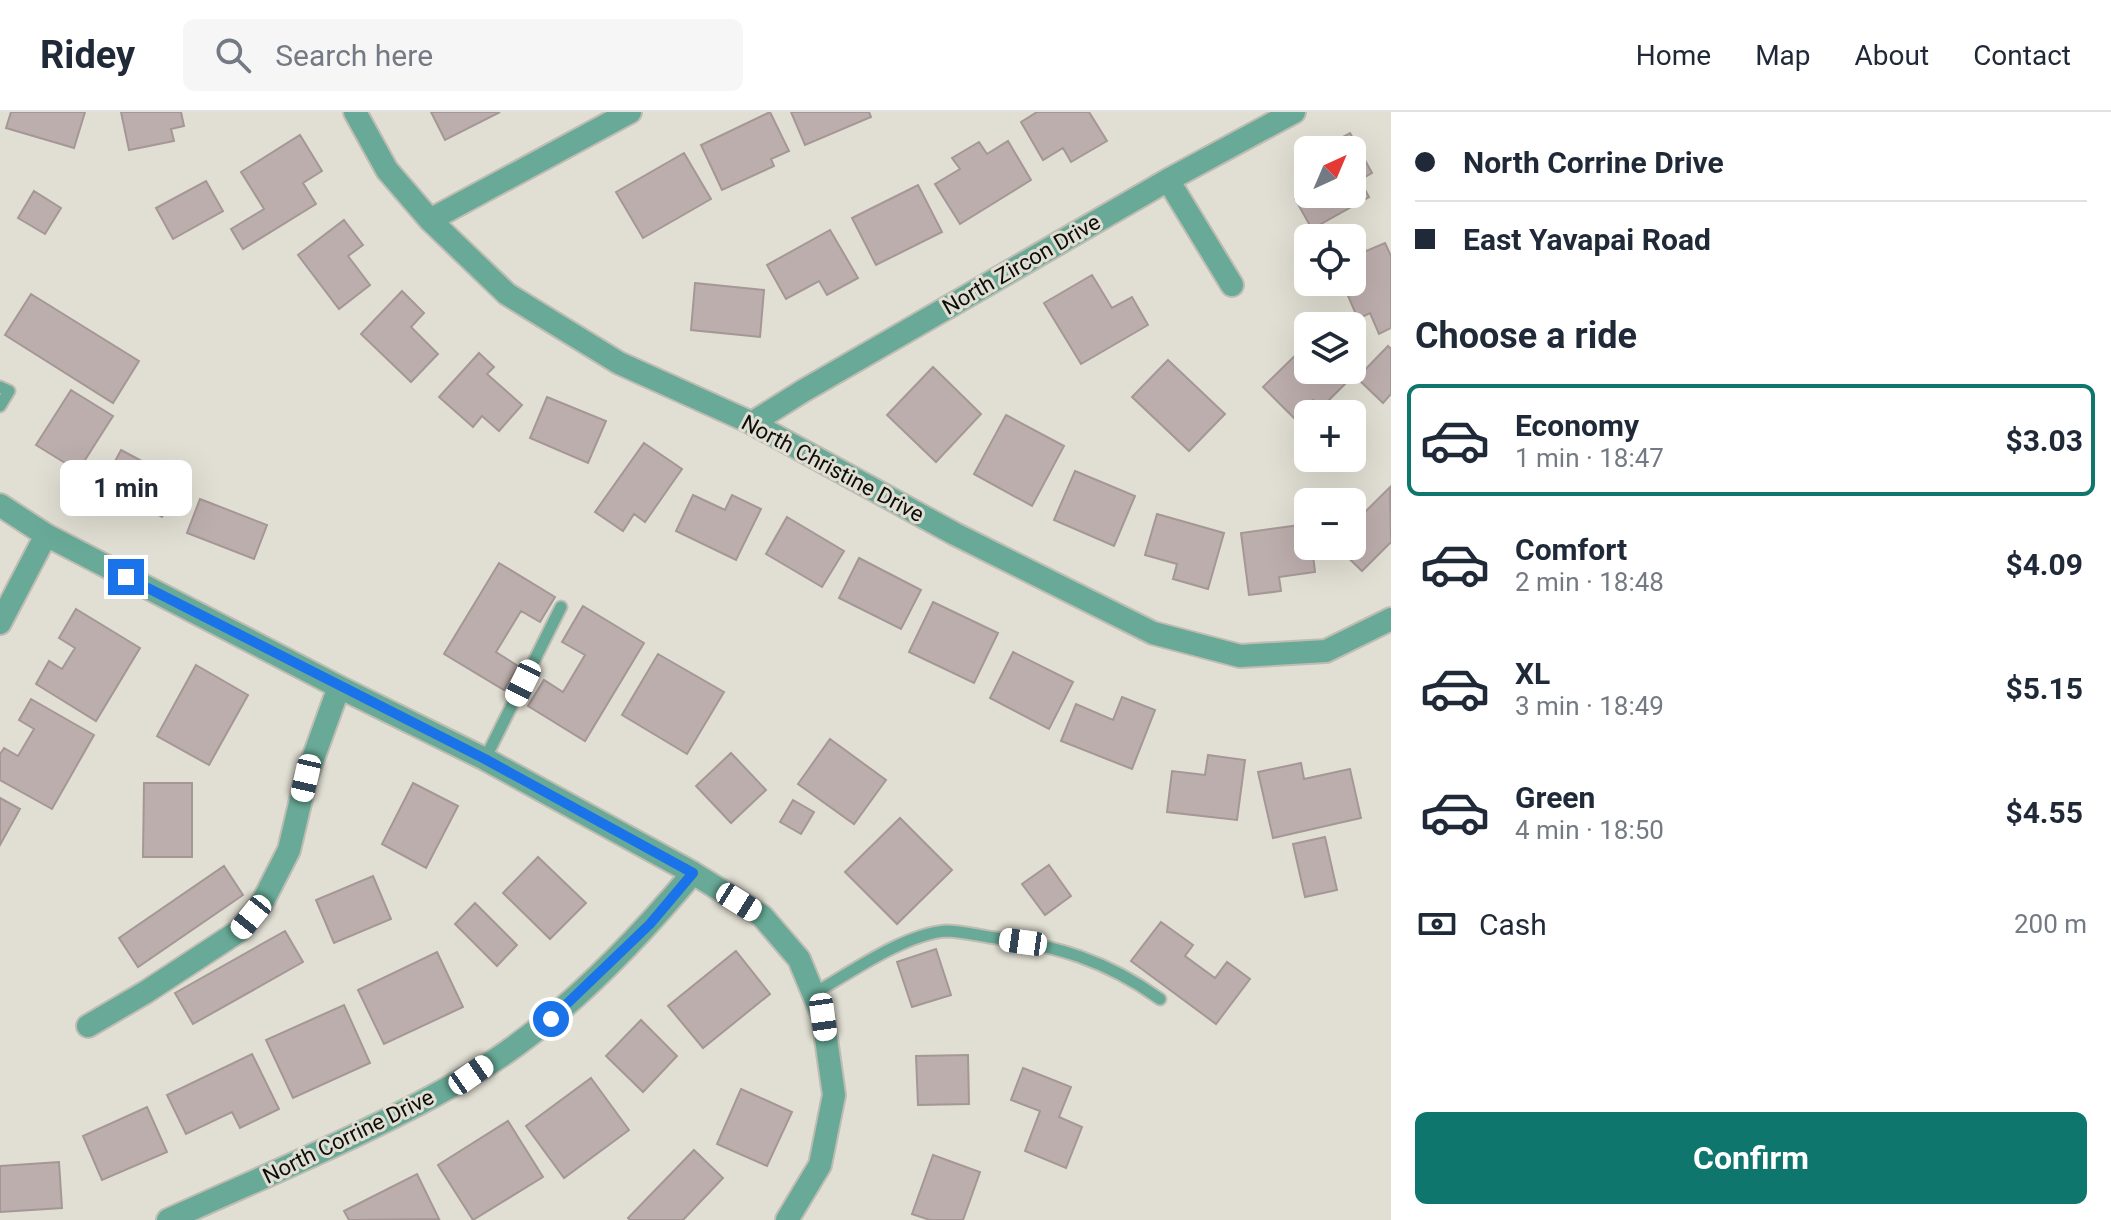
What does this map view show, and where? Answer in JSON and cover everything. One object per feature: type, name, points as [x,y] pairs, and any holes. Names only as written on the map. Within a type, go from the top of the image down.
[{"type":"street","name":"North Christine Drive","points":[[355,112],[387,170],[430,220],[507,294],[619,363],[752,423],[955,534],[1153,633],[1240,656],[1255,656],[1326,651],[1391,619]]},
{"type":"street","points":[[430,220],[630,112]]},
{"type":"street","name":"North Zircon Drive","points":[[752,423],[1168,180],[1294,112]]},
{"type":"street","points":[[1168,180],[1232,285]]},
{"type":"street","points":[[0,505],[46,535],[485,759],[693,873],[762,916],[799,959],[823,1017],[834,1095],[820,1165],[787,1220]]},
{"type":"street","points":[[0,623],[46,535]]},
{"type":"street","points":[[88,1026],[239,931],[262,903],[289,850],[306,778],[339,687]]},
{"type":"street","name":"North Corrine Drive","points":[[168,1220],[356,1135],[471,1075],[551,1019],[650,924],[693,873]]},
{"type":"lane","points":[[0,387],[9,391],[0,406]]},
{"type":"lane","points":[[485,759],[561,607]]},
{"type":"lane","points":[[813,994],[901,944],[946,931],[1049,946],[1087,958],[1132,978],[1160,999]]},
{"type":"building","points":[[11,112],[85,112],[74,148],[6,128]]},
{"type":"building","points":[[121,112],[181,112],[184,126],[171,129],[174,141],[129,150]]},
{"type":"building","points":[[431,112],[500,112],[445,140]]},
{"type":"building","points":[[770,112],[789,151],[771,159],[774,166],[722,190],[701,145]]},
{"type":"building","points":[[791,112],[869,112],[871,117],[805,145]]},
{"type":"building","points":[[1037,112],[1089,112],[1107,141],[1071,162],[1063,148],[1043,160],[1021,122]]},
{"type":"building","points":[[300,135],[322,171],[303,183],[316,204],[243,249],[231,229],[264,209],[241,172]]},
{"type":"building","points":[[1008,141],[1031,180],[960,224],[935,184],[960,169],[952,158],[979,142],[987,154]]},
{"type":"building","points":[[684,153],[711,199],[643,238],[616,192]]},
{"type":"building","points":[[1366,162],[1372,173],[1366,176]]},
{"type":"building","points":[[206,181],[223,211],[173,239],[156,208]]},
{"type":"building","points":[[918,185],[942,232],[876,265],[852,218]]},
{"type":"building","points":[[34,191],[61,208],[45,234],[18,218]]},
{"type":"building","points":[[1300,208],[1349,208],[1321,224],[1309,224]]},
{"type":"building","points":[[344,220],[363,245],[348,256],[370,285],[339,309],[298,255]]},
{"type":"building","points":[[830,230],[858,278],[827,295],[819,281],[786,299],[767,265]]},
{"type":"building","points":[[1385,243],[1391,256],[1391,328],[1379,334],[1370,313],[1355,312],[1348,296],[1366,296],[1366,251]]},
{"type":"building","points":[[1092,275],[1112,308],[1132,297],[1148,325],[1081,364],[1044,303]]},
{"type":"building","points":[[695,283],[764,290],[760,337],[691,330]]},
{"type":"building","points":[[402,291],[424,313],[411,327],[438,354],[411,382],[361,334]]},
{"type":"building","points":[[31,294],[139,361],[113,403],[5,335]]},
{"type":"building","points":[[1388,346],[1391,349],[1391,394],[1383,403],[1363,384],[1366,384],[1366,369]]},
{"type":"building","points":[[479,353],[494,367],[487,374],[522,405],[499,431],[482,416],[473,427],[439,397]]},
{"type":"building","points":[[1294,357],[1294,384],[1345,384],[1329,400],[1294,400],[1294,418],[1263,387]]},
{"type":"building","points":[[1168,360],[1225,414],[1189,451],[1132,397]]},
{"type":"building","points":[[933,367],[981,414],[936,462],[887,415]]},
{"type":"building","points":[[71,390],[113,416],[78,471],[36,445]]},
{"type":"building","points":[[547,397],[606,421],[588,463],[530,438]]},
{"type":"building","points":[[1006,415],[1064,446],[1032,506],[974,474]]},
{"type":"building","points":[[644,443],[682,469],[645,522],[634,514],[623,531],[595,512]]},
{"type":"building","points":[[121,450],[181,482],[162,517],[103,484]]},
{"type":"building","points":[[1075,471],[1135,496],[1114,546],[1054,520]]},
{"type":"building","points":[[1390,487],[1391,542],[1362,571],[1351,560],[1366,560],[1366,511]]},
{"type":"building","points":[[693,495],[725,510],[732,495],[761,509],[736,560],[676,531]]},
{"type":"building","points":[[200,499],[267,525],[254,559],[187,533]]},
{"type":"building","points":[[1157,514],[1224,533],[1208,589],[1173,579],[1177,564],[1145,555]]},
{"type":"building","points":[[787,517],[844,551],[822,587],[766,554]]},
{"type":"building","points":[[1294,526],[1294,560],[1314,560],[1315,572],[1279,577],[1281,591],[1249,595],[1241,533]]},
{"type":"building","points":[[859,558],[921,590],[901,629],[839,598]]},
{"type":"building","points":[[499,563],[555,597],[540,622],[521,611],[496,652],[518,666],[504,690],[444,654]]},
{"type":"building","points":[[933,602],[998,633],[974,683],[909,652]]},
{"type":"building","points":[[583,606],[644,643],[585,741],[528,706],[544,680],[563,692],[585,655],[562,642]]},
{"type":"building","points":[[76,609],[140,648],[96,721],[36,684],[49,661],[62,669],[75,648],[59,638]]},
{"type":"building","points":[[1013,652],[1073,682],[1049,729],[990,698]]},
{"type":"building","points":[[658,654],[724,692],[687,754],[622,715]]},
{"type":"building","points":[[196,665],[248,695],[209,765],[157,736]]},
{"type":"building","points":[[1122,697],[1155,710],[1132,769],[1061,741],[1076,704],[1113,720]]},
{"type":"building","points":[[31,699],[94,735],[52,809],[0,780],[0,754],[4,748],[18,756],[34,729],[19,720]]},
{"type":"building","points":[[830,739],[886,780],[854,824],[798,784]]},
{"type":"building","points":[[731,753],[766,790],[731,823],[696,786]]},
{"type":"building","points":[[1208,755],[1245,760],[1237,820],[1167,812],[1172,771],[1205,775]]},
{"type":"building","points":[[1301,763],[1304,779],[1350,769],[1361,818],[1273,838],[1258,772]]},
{"type":"building","points":[[144,783],[192,783],[192,857],[143,857]]},
{"type":"building","points":[[413,783],[458,806],[426,868],[382,844]]},
{"type":"building","points":[[0,798],[20,809],[0,845]]},
{"type":"building","points":[[793,800],[814,812],[801,834],[780,822]]},
{"type":"building","points":[[900,818],[952,870],[897,924],[845,872]]},
{"type":"building","points":[[1325,837],[1337,890],[1305,897],[1293,844]]},
{"type":"building","points":[[538,857],[586,903],[550,939],[503,893]]},
{"type":"building","points":[[1049,865],[1071,896],[1045,915],[1022,884]]},
{"type":"building","points":[[224,866],[243,895],[138,967],[119,938]]},
{"type":"building","points":[[373,876],[391,919],[334,943],[316,900]]},
{"type":"building","points":[[475,903],[517,945],[497,966],[455,924]]},
{"type":"building","points":[[1161,922],[1193,945],[1185,956],[1215,978],[1227,962],[1250,979],[1216,1024],[1131,961]]},
{"type":"building","points":[[285,931],[303,962],[193,1024],[175,993]]},
{"type":"building","points":[[936,949],[951,995],[912,1007],[897,962]]},
{"type":"building","points":[[736,951],[770,994],[703,1048],[668,1006]]},
{"type":"building","points":[[437,952],[463,1007],[384,1044],[358,990]]},
{"type":"building","points":[[344,1005],[370,1063],[293,1098],[266,1040]]},
{"type":"building","points":[[641,1020],[677,1056],[643,1092],[606,1056]]},
{"type":"building","points":[[252,1054],[279,1109],[240,1128],[232,1112],[186,1134],[167,1095]]},
{"type":"building","points":[[968,1055],[969,1104],[918,1105],[916,1056]]},
{"type":"building","points":[[1023,1068],[1071,1087],[1059,1117],[1082,1127],[1066,1168],[1025,1151],[1040,1111],[1011,1100]]},
{"type":"building","points":[[591,1078],[629,1130],[564,1178],[526,1126]]},
{"type":"building","points":[[741,1089],[792,1112],[767,1166],[717,1144]]},
{"type":"building","points":[[147,1107],[167,1152],[102,1180],[83,1136]]},
{"type":"building","points":[[508,1121],[543,1177],[473,1220],[438,1165]]},
{"type":"building","points":[[694,1150],[723,1178],[683,1220],[630,1220],[628,1218]]},
{"type":"building","points":[[933,1155],[980,1172],[963,1220],[930,1220],[912,1214]]},
{"type":"building","points":[[59,1162],[62,1208],[0,1212],[0,1166]]},
{"type":"building","points":[[417,1174],[439,1219],[349,1220],[344,1211]]},
{"type":"route","points":[[126,577],[485,759],[693,873],[650,924],[551,1019]]}]
